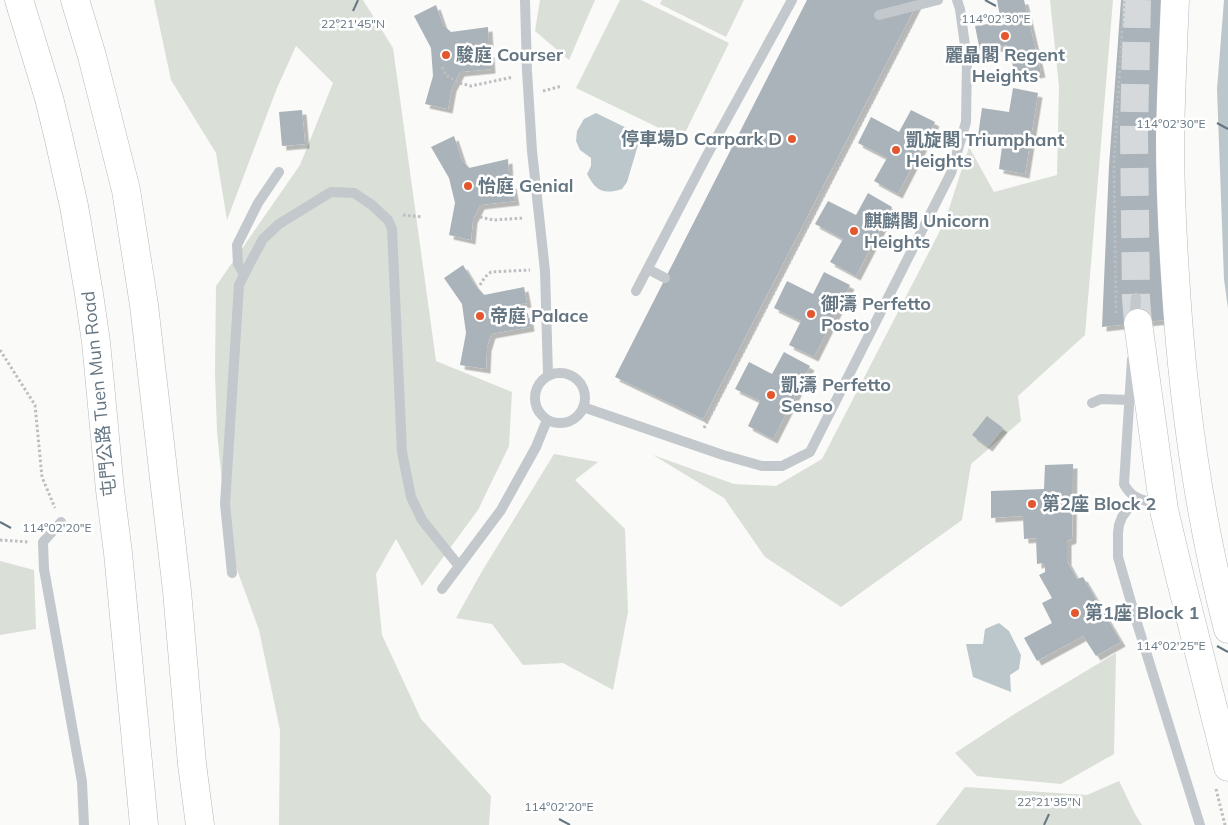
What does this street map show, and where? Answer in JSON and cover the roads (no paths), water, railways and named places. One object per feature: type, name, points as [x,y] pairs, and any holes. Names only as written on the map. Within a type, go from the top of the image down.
[{"type":"main road","name":"屯門公路 Tuen Mun Road","points":[[19,0],[49,98],[58,135],[74,206],[92,313],[118,553],[144,825]]},
{"type":"main road","points":[[75,0],[92,56],[126,190],[144,305],[177,591],[192,764],[200,825]]},
{"type":"main road","points":[[1175,0],[1170,136],[1172,224],[1184,393],[1196,476],[1212,560],[1228,629]]},
{"type":"main road","points":[[1130,313],[1164,510],[1228,767]]},
{"type":"lane","points":[[526,0],[527,71],[532,151],[545,271],[548,375]]},
{"type":"lane","points":[[636,291],[706,157],[792,0]]},
{"type":"lane","points":[[879,15],[938,0]]},
{"type":"lane","points":[[583,407],[723,455],[762,466],[782,466],[810,452],[951,173],[966,122],[967,60],[957,0]]},
{"type":"lane","points":[[244,274],[238,264],[237,245],[258,203],[279,172]]},
{"type":"lane","points":[[232,573],[225,504],[239,285],[263,240],[279,224],[330,192],[354,193],[372,205],[388,220],[392,229],[402,452],[411,497],[422,520],[460,566]]},
{"type":"lane","points":[[648,269],[665,278]]},
{"type":"lane","points":[[1130,313],[1129,400],[1124,484],[1136,498],[1156,504],[1164,510]]},
{"type":"lane","points":[[563,372],[570,374],[581,385],[585,400],[578,415],[572,420],[564,423],[555,423],[547,420],[536,408],[534,401],[537,386],[548,375],[563,372]]},
{"type":"lane","points":[[1092,403],[1101,399],[1129,400]]},
{"type":"lane","points":[[442,589],[501,510],[536,447],[547,420]]},
{"type":"lane","points":[[1136,498],[1125,512],[1119,525],[1118,557],[1200,825]]},
{"type":"lane","points":[[61,522],[43,542],[44,569],[82,782],[84,825]]},
{"type":"tunnel","points":[[1137,0],[1134,132],[1138,323]]},
{"type":"place","name":"麗晶閣 Regent Heights","points":[[1005,36]]},
{"type":"place","name":"駿庭 Courser","points":[[446,55]]},
{"type":"place","name":"停車場D Carpark D","points":[[792,139]]},
{"type":"place","name":"凱旋閣 Triumphant Heights","points":[[896,150]]},
{"type":"place","name":"怡庭 Genial","points":[[468,186]]},
{"type":"place","name":"麒麟閣 Unicorn Heights","points":[[854,231]]},
{"type":"place","name":"御濤 Perfetto Posto","points":[[811,314]]},
{"type":"place","name":"帝庭 Palace","points":[[480,316]]},
{"type":"place","name":"凱濤 Perfetto Senso","points":[[771,395]]},
{"type":"place","name":"第2座 Block 2","points":[[1032,504]]},
{"type":"place","name":"第1座 Block 1","points":[[1075,613]]}]
